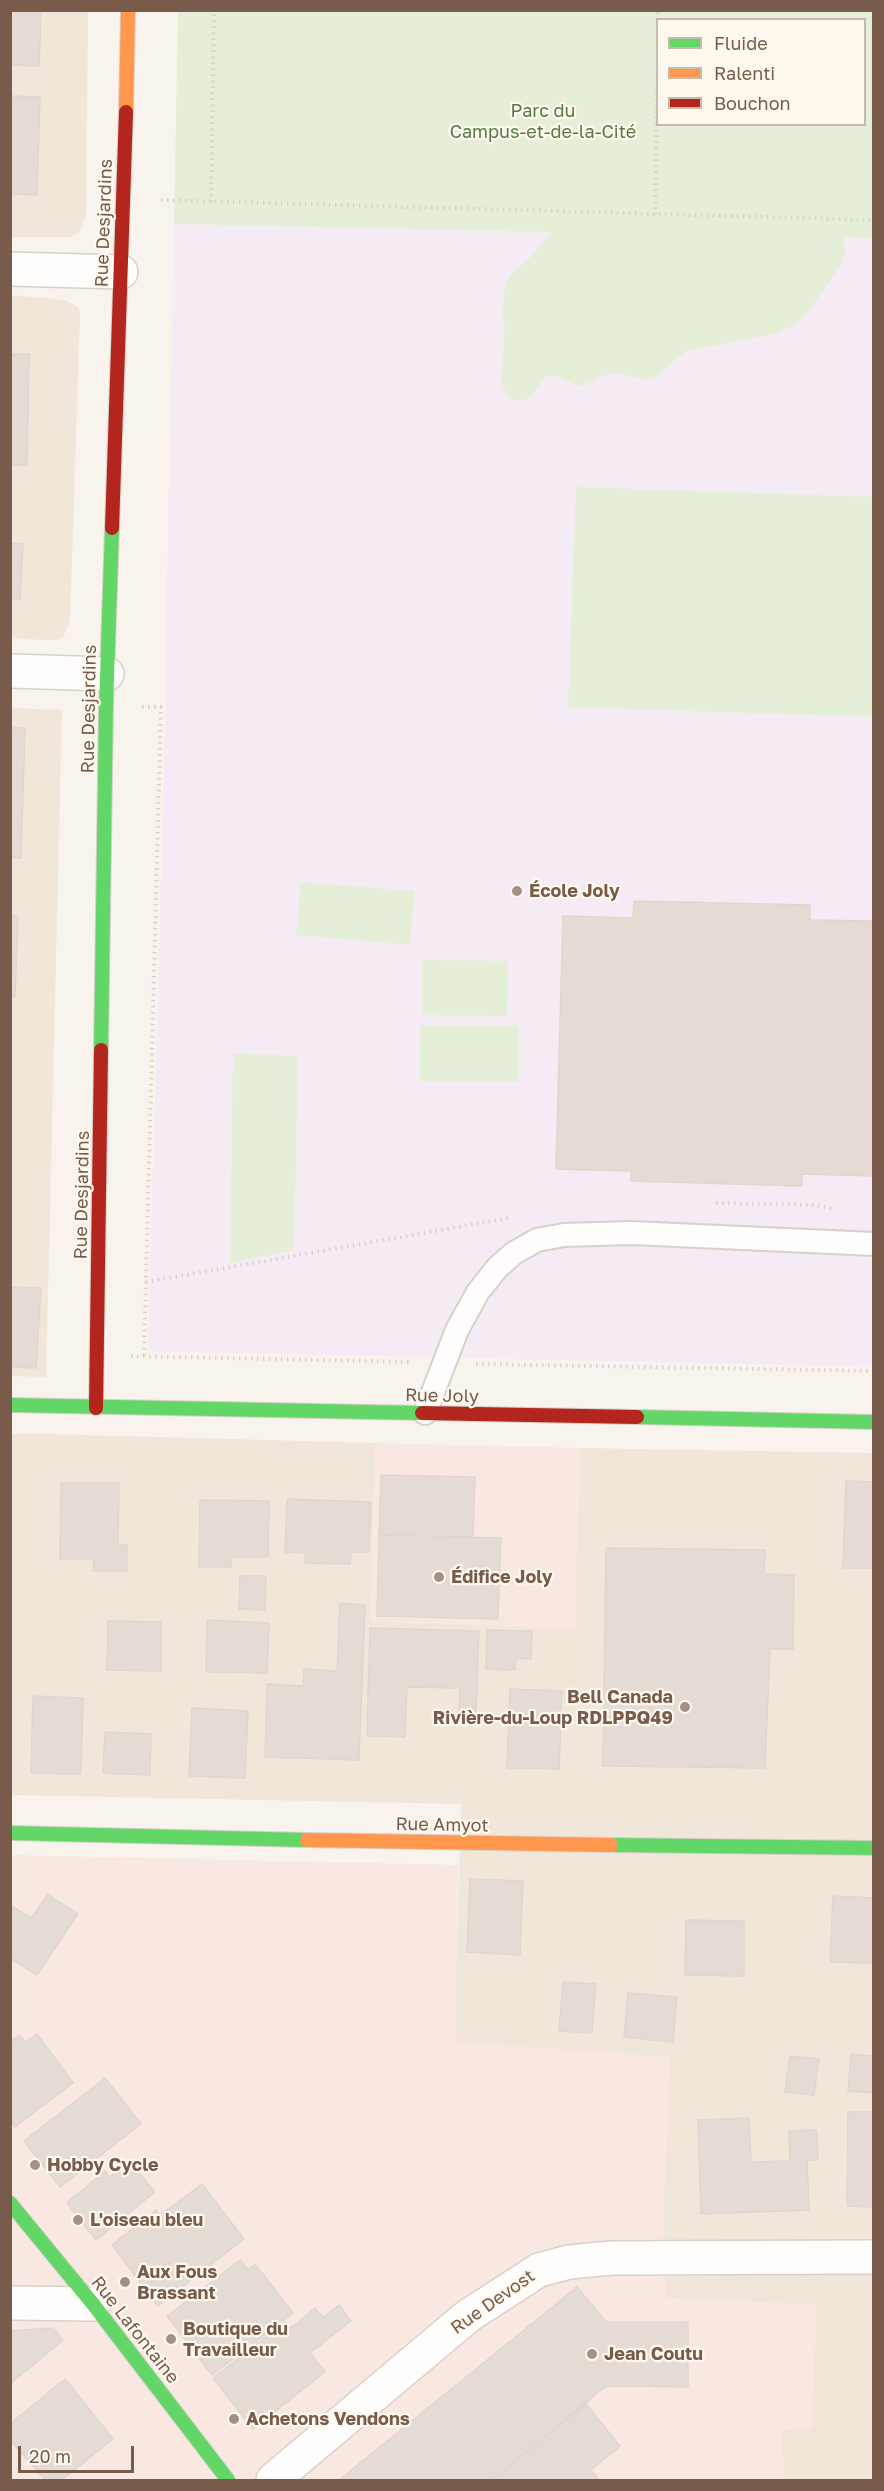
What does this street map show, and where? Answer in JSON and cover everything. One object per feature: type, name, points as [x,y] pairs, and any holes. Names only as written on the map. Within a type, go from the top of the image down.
[{"type":"street","name":"Rue Desjardins","points":[[96,1408],[106,707],[124,198],[128,10]]},
{"type":"street","points":[[10,268],[121,272]]},
{"type":"street","points":[[10,671],[107,674]]},
{"type":"street","name":"Rue Joly","points":[[10,1405],[873,1422]]},
{"type":"street","name":"Rue Amyot","points":[[10,1833],[459,1844],[873,1848]]},
{"type":"street","name":"Rue Lafontaine","points":[[10,2203],[93,2304],[228,2481]]},
{"type":"street","name":"Rue Devost","points":[[273,2481],[468,2316],[538,2270],[569,2262],[612,2258],[873,2257]]},
{"type":"street","points":[[10,2303],[93,2304]]},
{"type":"lane","points":[[425,1413],[457,1330],[478,1292],[497,1268],[514,1253],[537,1240],[564,1235],[632,1233],[873,1244]]},
{"type":"path","points":[[211,202],[214,10]]},
{"type":"path","points":[[655,215],[656,126]]},
{"type":"path","points":[[124,198],[873,220]]},
{"type":"path","points":[[106,707],[161,707],[144,1356]]},
{"type":"path","points":[[98,1354],[873,1371]]},
{"type":"shaded area","points":[[11,11],[88,11],[86,215],[81,230],[71,237],[11,237]]},
{"type":"shaded area","name":"École Joly","points":[[174,224],[873,238],[873,1367],[152,1351],[148,1347],[167,663]]},
{"type":"shaded area","points":[[10,295],[65,300],[78,307],[80,314],[70,620],[63,638],[57,640],[11,639]]},
{"type":"shaded area","points":[[11,708],[62,710],[46,1377],[11,1376]]},
{"type":"shaded area","points":[[11,1433],[375,1443],[371,1621],[574,1628],[580,1448],[873,1453],[873,2480],[784,2480],[780,2430],[811,2428],[816,2305],[666,2298],[663,2242],[508,2047],[454,2043],[461,1804],[11,1795]]},
{"type":"shaded area","points":[[375,1443],[580,1448],[575,1628],[371,1621]]},
{"type":"shaded area","points":[[11,1855],[458,1865],[455,2042],[670,2057],[663,2242],[666,2298],[816,2305],[812,2428],[780,2430],[784,2480],[11,2480]]},
{"type":"green space","name":"Parc du Campus-et-de-la-Cité","points":[[178,11],[873,11],[873,238],[842,237],[846,251],[839,268],[806,315],[794,325],[775,334],[686,351],[658,375],[645,380],[618,373],[605,375],[581,387],[556,376],[546,376],[534,393],[521,402],[509,398],[501,383],[505,324],[502,312],[505,285],[512,273],[531,257],[551,232],[174,224]]},
{"type":"green space","points":[[576,487],[873,497],[873,717],[568,707]]},
{"type":"green space","points":[[301,882],[415,891],[410,945],[296,935]]},
{"type":"green space","points":[[422,960],[508,961],[507,1016],[422,1015]]},
{"type":"green space","points":[[420,1025],[519,1025],[519,1082],[420,1081]]},
{"type":"green space","points":[[233,1053],[298,1056],[294,1250],[230,1263]]},
{"type":"building","points":[[10,10],[41,10],[39,66],[10,65]]},
{"type":"building","points":[[10,96],[40,97],[37,195],[10,194]]},
{"type":"building","points":[[10,354],[29,354],[27,465],[10,465]]},
{"type":"building","points":[[10,543],[23,544],[20,599],[10,598]]},
{"type":"building","points":[[10,728],[25,728],[21,858],[10,858]]},
{"type":"building","points":[[634,901],[810,905],[810,920],[874,921],[874,1176],[802,1174],[802,1186],[631,1181],[631,1171],[556,1169],[563,916],[633,918]]},
{"type":"building","points":[[10,916],[18,916],[15,997],[10,997]]},
{"type":"building","points":[[10,1287],[41,1288],[36,1368],[10,1367]]},
{"type":"building","points":[[381,1475],[475,1477],[473,1537],[379,1535]]},
{"type":"building","points":[[846,1481],[874,1482],[874,1568],[843,1568]]},
{"type":"building","points":[[61,1483],[119,1483],[118,1545],[127,1545],[127,1571],[93,1571],[94,1559],[60,1559]]},
{"type":"building","points":[[287,1499],[371,1502],[369,1552],[351,1552],[350,1564],[305,1563],[305,1553],[285,1552]]},
{"type":"building","points":[[200,1500],[269,1501],[268,1557],[232,1557],[231,1567],[199,1567]]},
{"type":"building","name":"Édifice Joly","points":[[379,1535],[501,1538],[498,1619],[377,1616]]},
{"type":"building","name":"Bell Canada Rivière-du-Loup RDLPPQ49","points":[[606,1548],[765,1550],[764,1574],[794,1575],[793,1649],[770,1649],[765,1768],[603,1766]]},
{"type":"building","points":[[240,1576],[266,1576],[265,1610],[239,1609]]},
{"type":"building","points":[[340,1603],[365,1605],[359,1760],[265,1757],[267,1684],[303,1686],[304,1669],[337,1671]]},
{"type":"building","points":[[207,1620],[269,1623],[267,1673],[206,1672]]},
{"type":"building","points":[[108,1621],[161,1622],[161,1671],[107,1670]]},
{"type":"building","points":[[370,1628],[479,1631],[476,1712],[459,1712],[460,1688],[407,1687],[405,1737],[367,1736]]},
{"type":"building","points":[[487,1630],[532,1631],[531,1659],[516,1658],[515,1670],[486,1669]]},
{"type":"building","points":[[510,1689],[562,1691],[559,1769],[507,1768]]},
{"type":"building","points":[[33,1696],[83,1698],[81,1774],[31,1773]]},
{"type":"building","points":[[192,1708],[248,1711],[245,1778],[189,1776]]},
{"type":"building","points":[[105,1732],[151,1734],[150,1775],[103,1773]]},
{"type":"building","points":[[470,1879],[523,1881],[520,1955],[467,1952]]},
{"type":"building","points":[[48,1894],[78,1914],[37,1975],[10,1958],[10,1905],[31,1918]]},
{"type":"building","points":[[833,1896],[874,1898],[874,1963],[830,1962]]},
{"type":"building","points":[[686,1920],[744,1921],[744,1976],[685,1975]]},
{"type":"building","points":[[563,1982],[596,1984],[592,2033],[559,2031]]},
{"type":"building","points":[[628,1993],[677,1997],[673,2042],[624,2037]]},
{"type":"building","points":[[37,2034],[73,2083],[15,2127],[10,2122],[10,2042],[19,2035],[25,2042]]},
{"type":"building","points":[[851,2054],[874,2056],[874,2093],[848,2091]]},
{"type":"building","points":[[790,2056],[819,2059],[814,2095],[785,2092]]},
{"type":"building","points":[[105,2078],[141,2124],[60,2187],[24,2141]]},
{"type":"building","points":[[848,2112],[874,2112],[874,2207],[847,2206]]},
{"type":"building","points":[[749,2118],[751,2162],[790,2161],[789,2131],[817,2130],[818,2160],[807,2160],[809,2210],[701,2214],[698,2120]]},
{"type":"building","points":[[129,2161],[155,2192],[96,2240],[67,2203],[105,2171],[110,2177]]},
{"type":"building","points":[[202,2184],[244,2239],[158,2306],[112,2245],[156,2210],[160,2215]]},
{"type":"building","points":[[240,2260],[248,2270],[255,2264],[293,2313],[212,2375],[167,2316]]},
{"type":"building","name":"Jean Coutu","points":[[577,2287],[606,2322],[688,2322],[688,2387],[606,2386],[492,2480],[339,2480]]},
{"type":"building","points":[[339,2305],[351,2321],[310,2353],[325,2372],[253,2429],[213,2378],[285,2322],[291,2328],[315,2308],[323,2317]]},
{"type":"building","points":[[53,2328],[63,2340],[10,2384],[10,2331]]},
{"type":"building","points":[[65,2379],[113,2439],[62,2480],[45,2480],[10,2440],[10,2424]]},
{"type":"building","points":[[586,2404],[620,2446],[591,2470],[599,2480],[492,2480]]},
{"type":"traffic: fast","points":[[101,1050],[106,707],[112,528]]},
{"type":"traffic: fast","points":[[10,1405],[422,1413]]},
{"type":"traffic: fast","points":[[637,1417],[874,1422]]},
{"type":"traffic: fast","points":[[10,1833],[307,1840]]},
{"type":"traffic: fast","points":[[611,1845],[874,1848]]},
{"type":"traffic: fast","points":[[10,2203],[93,2304],[228,2480]]},
{"type":"traffic: slow","points":[[126,112],[128,10]]},
{"type":"traffic: slow","points":[[307,1840],[611,1845]]},
{"type":"traffic: jam","points":[[112,528],[126,112]]},
{"type":"traffic: jam","points":[[96,1408],[101,1050]]},
{"type":"traffic: jam","points":[[422,1413],[637,1417]]},
{"type":"place","name":"École Joly","points":[[517,891]]},
{"type":"place","name":"Édifice Joly","points":[[439,1577]]},
{"type":"place","name":"Bell Canada Rivière-du-Loup RDLPPQ49","points":[[685,1707]]},
{"type":"place","name":"Hobby Cycle","points":[[35,2165]]},
{"type":"place","name":"L'oiseau bleu","points":[[78,2220]]},
{"type":"place","name":"Aux Fous Brassant","points":[[125,2282]]},
{"type":"place","name":"Boutique du Travailleur","points":[[171,2339]]},
{"type":"place","name":"Jean Coutu","points":[[592,2354]]},
{"type":"place","name":"Achetons Vendons","points":[[234,2419]]}]
